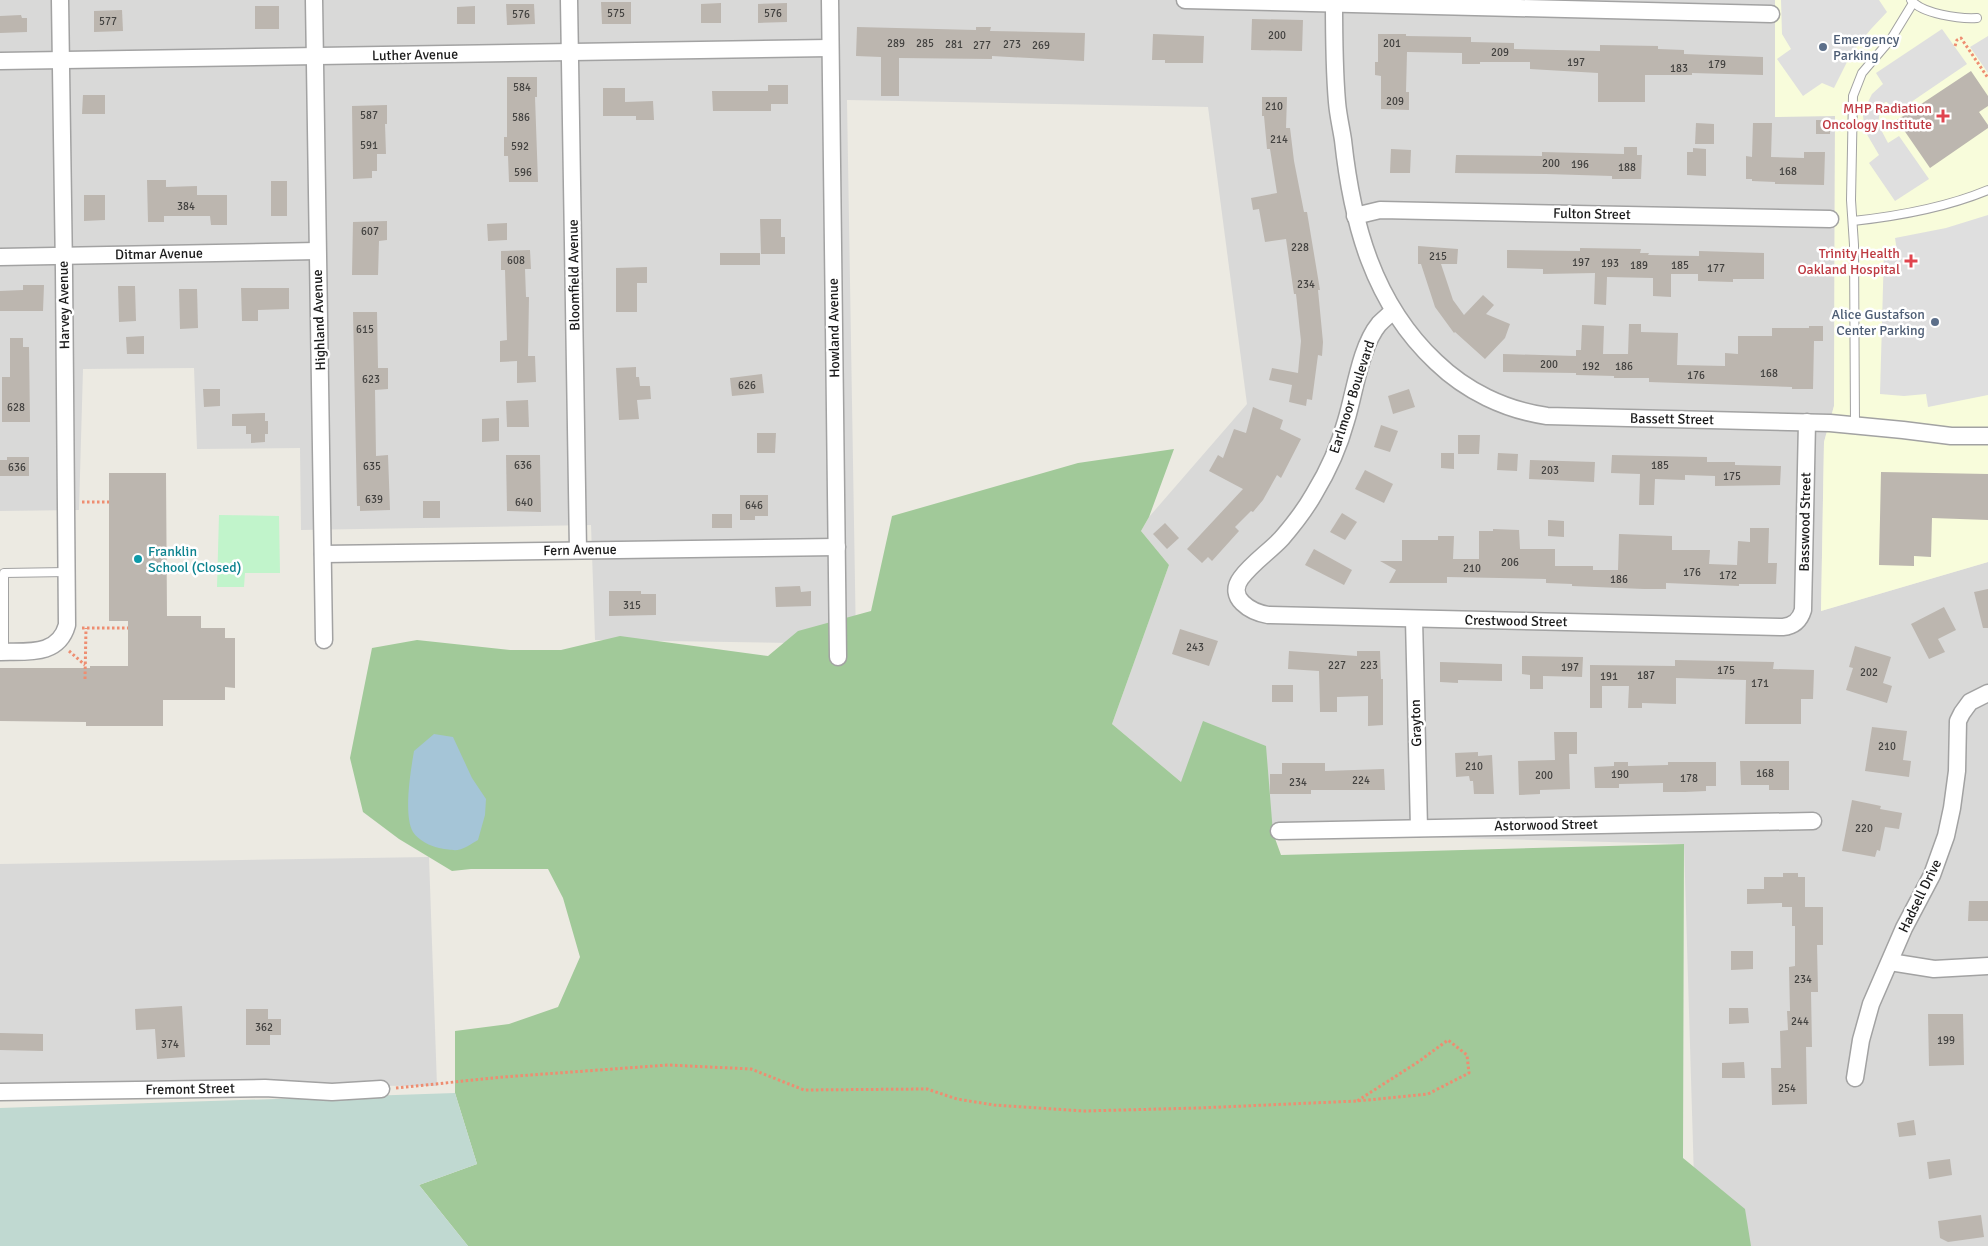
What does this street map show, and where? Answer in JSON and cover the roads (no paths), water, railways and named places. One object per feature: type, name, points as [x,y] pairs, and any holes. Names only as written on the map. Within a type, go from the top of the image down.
[{"type":"street","name":"Harvey Avenue","points":[[2,652],[39,651],[53,646],[64,632],[67,611],[60,0]]},
{"type":"street","name":"Highland Avenue","points":[[314,0],[324,640]]},
{"type":"street","name":"Bloomfield Avenue","points":[[569,0],[578,550]]},
{"type":"street","name":"Howland Avenue","points":[[830,0],[838,657]]},
{"type":"street","points":[[1185,0],[1334,2],[1771,14]]},
{"type":"street","points":[[1334,2],[1337,105],[1355,216],[1372,269],[1393,311]]},
{"type":"street","name":"Luther Avenue","points":[[0,61],[830,48]]},
{"type":"street","name":"Fulton Street","points":[[1355,216],[1380,210],[1830,219]]},
{"type":"street","name":"Ditmar Avenue","points":[[0,257],[317,252]]},
{"type":"street","name":"Bassett Street","points":[[1393,311],[1421,348],[1447,372],[1487,398],[1535,414],[1558,417],[1807,422],[1855,425],[1951,436],[1988,436]]},
{"type":"street","name":"Earlmoor Boulevard","points":[[1239,598],[1238,587],[1241,578],[1284,536],[1299,517],[1322,481],[1341,436],[1369,341],[1379,324],[1393,311]]},
{"type":"street","name":"Basswood Street","points":[[1798,620],[1804,606],[1807,422]]},
{"type":"street","name":"Fern Avenue","points":[[323,554],[837,547]]},
{"type":"street","name":"Crestwood Street","points":[[1239,598],[1247,608],[1260,614],[1268,615],[1783,627],[1791,625],[1798,620]]},
{"type":"street","name":"Grayton","points":[[1414,619],[1419,828]]},
{"type":"street","name":"Hadsell Drive","points":[[1855,1078],[1864,1025],[1871,1004],[1904,928],[1932,875],[1946,836],[1954,795],[1958,753],[1957,730],[1960,717],[1970,702],[1988,693]]},
{"type":"street","name":"Astorwood Street","points":[[1279,831],[1813,821]]},
{"type":"street","points":[[1890,962],[1934,969],[1988,966]]},
{"type":"street","name":"Fremont Street","points":[[0,1092],[265,1088],[332,1092],[381,1089]]},
{"type":"lane","points":[[1855,425],[1853,221],[1851,200],[1853,96],[1862,73],[1891,39],[1912,2],[1932,12],[1965,18],[1977,18]]},
{"type":"lane","points":[[1853,221],[1918,212],[1953,203],[1988,190]]},
{"type":"lane","points":[[2,652],[1,631],[4,573],[67,572]]},
{"type":"place","name":"Emergency Parking","points":[[1823,47]]},
{"type":"place","name":"MHP Radiation Oncology Institute","points":[[1943,116]]},
{"type":"place","name":"Trinity Health Oakland Hospital","points":[[1911,261]]},
{"type":"place","name":"Alice Gustafson Center Parking","points":[[1935,322]]},
{"type":"place","name":"Franklin School (Closed)","points":[[138,559]]}]
